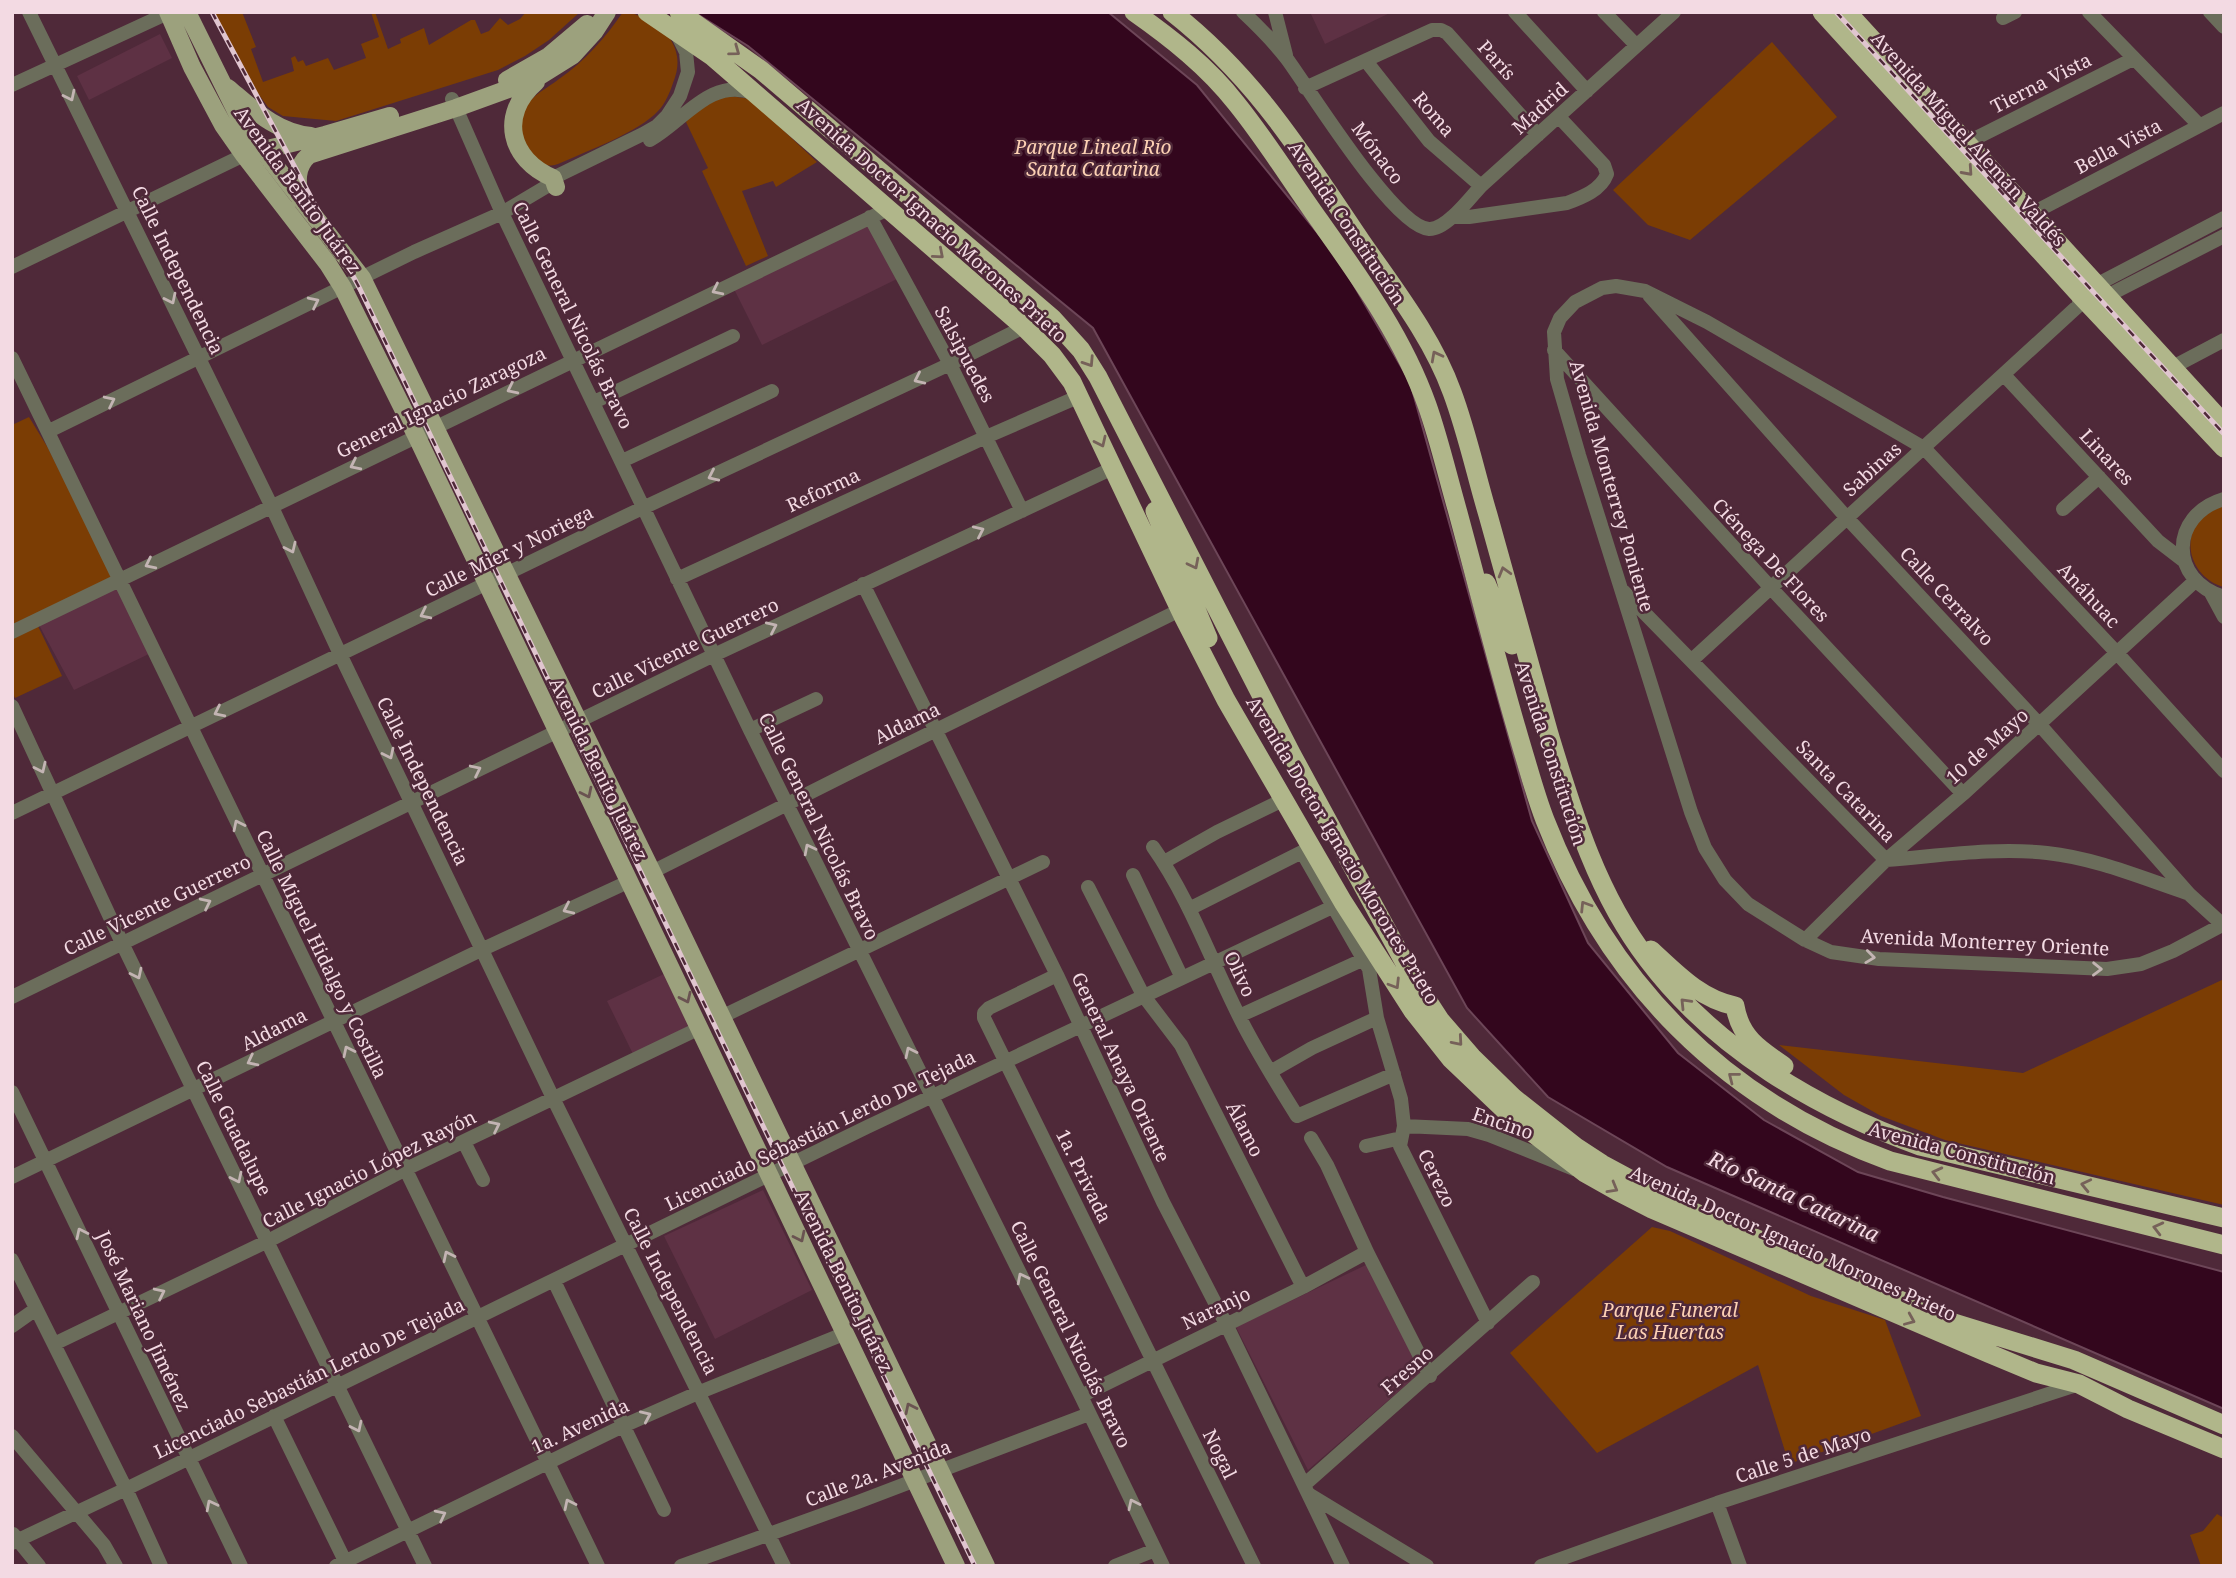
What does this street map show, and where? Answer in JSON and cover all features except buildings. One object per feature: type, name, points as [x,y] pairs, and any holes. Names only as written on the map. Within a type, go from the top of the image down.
[{"type":"highway","name":"Avenida Doctor Ignacio Morones Prieto","points":[[647,12],[677,21],[761,70],[1052,318],[1081,350],[1120,418],[1298,766],[1414,980],[1440,1020],[1472,1057],[1514,1098],[1550,1128],[1602,1164],[1682,1207],[1951,1322],[2074,1360],[2224,1425]]},
{"type":"highway","name":"Avenida Constitución","points":[[1135,12],[1188,53],[1236,102],[1344,255],[1408,357],[1427,404],[1543,816],[1578,895],[1624,966],[1659,1010],[1699,1049],[1742,1084],[1813,1129],[1864,1152],[1890,1161],[2224,1245]]},
{"type":"highway","name":"Avenida Constitución","points":[[1172,12],[1230,62],[1279,120],[1391,284],[1433,351],[1449,384],[1461,421],[1578,830],[1603,886],[1628,932],[1663,979],[1721,1037],[1764,1067],[1832,1108],[1875,1129],[1920,1146],[2224,1218]]},
{"type":"highway","name":"Avenida Miguel Alemán Valdés","points":[[1822,12],[1928,129],[2090,298]]},
{"type":"highway","name":"Avenida Miguel Alemán Valdés","points":[[1847,12],[2031,214],[2090,298]]},
{"type":"highway","name":"Avenida Doctor Ignacio Morones Prieto","points":[[677,21],[713,57],[758,95],[879,213],[1024,327],[1052,355],[1080,396],[1180,610],[1226,700],[1285,799],[1307,849],[1370,956],[1451,1059],[1512,1117],[1585,1173],[1652,1209],[2036,1373],[2079,1384],[2128,1409],[2224,1449]]},
{"type":"highway","points":[[1868,35],[1870,46],[1896,81],[1900,98]]},
{"type":"highway","points":[[1928,129],[1942,128],[1966,143]]},
{"type":"highway","points":[[2090,298],[2171,368],[2224,424]]},
{"type":"highway","points":[[2090,298],[2224,448]]},
{"type":"highway","points":[[1120,418],[1189,597],[1272,778]]},
{"type":"highway","points":[[1465,538],[1501,616],[1531,698],[1544,716]]},
{"type":"highway","points":[[1628,932],[1701,993],[1719,1003],[1735,1006],[1741,1029],[1750,1040],[1801,1078],[1832,1108]]},
{"type":"main road","name":"Avenida Benito Juárez","points":[[168,12],[205,92],[244,155],[328,264],[343,288],[416,435],[957,1566]]},
{"type":"main road","name":"Avenida Benito Juárez","points":[[187,12],[242,123],[362,278],[579,721],[986,1566]]},
{"type":"main road","points":[[244,155],[268,157],[294,143],[454,104],[523,72],[562,47],[607,12]]},
{"type":"main road","points":[[553,183],[525,159],[517,144],[513,130],[517,104],[544,75],[573,55],[591,23]]},
{"type":"main road","points":[[300,200],[299,171],[309,155],[544,75]]},
{"type":"main road","points":[[220,81],[279,127],[303,135],[325,135]]},
{"type":"main road","points":[[267,185],[268,157]]},
{"type":"street","name":"Calle Independencia","points":[[29,12],[271,505],[553,1098],[784,1566]]},
{"type":"street","points":[[12,85],[168,12]]},
{"type":"street","points":[[1243,12],[1275,43],[1287,59]]},
{"type":"street","points":[[1275,12],[1287,59]]},
{"type":"street","points":[[1515,12],[1587,91]]},
{"type":"street","points":[[1604,12],[1636,45]]},
{"type":"street","name":"Madrid","points":[[1430,229],[1440,226],[1452,217],[1481,186],[1674,12]]},
{"type":"street","points":[[2089,12],[2199,125]]},
{"type":"street","points":[[2210,12],[2224,27]]},
{"type":"street","points":[[49,431],[362,278],[502,213],[650,130],[671,110],[683,91],[688,72],[686,52],[677,21]]},
{"type":"street","name":"París","points":[[1305,88],[1432,30],[1441,30],[1447,33],[1538,135]]},
{"type":"street","name":"Mónaco","points":[[1287,59],[1305,88],[1387,198],[1410,220],[1430,229]]},
{"type":"street","name":"Tierna Vista","points":[[1966,143],[2133,59]]},
{"type":"street","name":"Roma","points":[[1366,61],[1429,141],[1481,186]]},
{"type":"street","points":[[553,183],[653,138],[713,93],[733,89],[758,95]]},
{"type":"street","name":"Calle General Nicolás Bravo","points":[[454,104],[502,213],[750,730],[1163,1566]]},
{"type":"street","name":"Bella Vista","points":[[2031,214],[2224,113]]},
{"type":"street","points":[[1452,217],[1567,203],[1580,199],[1600,186],[1606,174],[1604,165],[1559,117]]},
{"type":"street","points":[[12,267],[244,155]]},
{"type":"street","name":"General Ignacio Zaragoza","points":[[12,632],[879,213]]},
{"type":"street","name":"Salsipuedes","points":[[879,213],[1022,511]]},
{"type":"street","points":[[2090,298],[2224,218]]},
{"type":"street","points":[[2090,298],[2224,236]]},
{"type":"street","name":"Avenida Monterrey Poniente","points":[[1805,940],[1748,904],[1725,880],[1705,848],[1620,588],[1568,417],[1558,379],[1554,332],[1560,318],[1588,293],[1616,286],[1645,291],[1688,312],[1924,448]]},
{"type":"street","name":"Calle Cerralvo","points":[[1645,291],[1847,518],[2039,724],[2189,894],[2206,912],[2223,924]]},
{"type":"street","name":"Sabinas","points":[[1692,660],[2090,298]]},
{"type":"street","points":[[1677,329],[1678,317],[1688,312]]},
{"type":"street","name":"Calle Mier y Noriega","points":[[12,813],[644,508],[950,365],[1024,327]]},
{"type":"street","points":[[594,402],[733,336]]},
{"type":"street","points":[[2171,368],[2224,340]]},
{"type":"street","name":"Ciénega De Flores","points":[[1554,350],[1963,794]]},
{"type":"street","name":"Calle Miguel Hidalgo y Costilla","points":[[12,358],[598,1566]]},
{"type":"street","name":"Linares","points":[[2005,376],[2158,541],[2184,561]]},
{"type":"street","points":[[622,461],[772,391]]},
{"type":"street","name":"Reforma","points":[[677,579],[1080,396]]},
{"type":"street","name":"Anáhuac","points":[[1924,448],[2224,771]]},
{"type":"street","name":"Calle Vicente Guerrero","points":[[12,997],[714,655],[1113,468]]},
{"type":"street","points":[[2063,509],[2099,477]]},
{"type":"street","points":[[2224,488],[2196,514],[2186,528],[2182,544],[2184,561],[2195,581],[2217,595],[2224,617]]},
{"type":"street","points":[[2209,504],[2224,499]]},
{"type":"street","name":"10 de Mayo","points":[[1805,940],[1886,860],[1963,794],[2195,581]]},
{"type":"street","name":"General Anaya Oriente","points":[[863,584],[1082,1026],[1163,1202],[1226,1324],[1343,1566]]},
{"type":"street","name":"Santa Catarina","points":[[1620,588],[1886,860],[2017,850],[2050,853],[2098,863],[2189,894]]},
{"type":"street","name":"Aldama","points":[[652,872],[1180,610]]},
{"type":"street","points":[[750,730],[816,699]]},
{"type":"street","name":"Calle Guadalupe","points":[[12,706],[122,943],[425,1566]]},
{"type":"street","points":[[1164,862],[1217,832],[1285,799]]},
{"type":"street","name":"Olivo","points":[[1153,847],[1189,909],[1239,1016],[1269,1072],[1297,1115],[1394,1074]]},
{"type":"street","points":[[1189,909],[1307,849]]},
{"type":"street","points":[[721,1017],[1043,862]]},
{"type":"street","points":[[1133,875],[1182,978]]},
{"type":"street","name":"Aldama","points":[[12,1178],[483,948],[629,881]]},
{"type":"street","name":"Álamo","points":[[1088,887],[1143,995],[1181,1045],[1303,1287]]},
{"type":"street","name":"Licenciado Sebastián Lerdo De Tejada","points":[[14,1539],[77,1513],[477,1316],[1143,995],[1339,904]]},
{"type":"street","points":[[2202,936],[2206,912]]},
{"type":"street","name":"Avenida Monterrey Oriente","points":[[1805,940],[1831,952],[1879,959],[2107,969],[2141,964],[2223,924]]},
{"type":"street","points":[[1239,1016],[1370,956]]},
{"type":"street","name":"Cerezo","points":[[1370,956],[1377,1018],[1401,1099],[1403,1132],[1400,1146],[1488,1323]]},
{"type":"street","name":"1a. Privada","points":[[1057,975],[986,1010],[984,1018],[1152,1360]]},
{"type":"street","points":[[1269,1072],[1312,1048],[1377,1018]]},
{"type":"street","name":"Calle Ignacio López Rayón","points":[[54,1343],[268,1241],[406,1169],[700,1028]]},
{"type":"street","name":"José Mariano Jiménez","points":[[12,1092],[241,1566]]},
{"type":"street","name":"Encino","points":[[1366,1146],[1403,1132],[1468,1129],[1585,1173]]},
{"type":"street","points":[[1311,1138],[1327,1165],[1367,1252],[1430,1376]]},
{"type":"street","points":[[464,1142],[483,1180]]},
{"type":"street","name":"Naranjo","points":[[1081,1396],[1303,1287],[1367,1252]]},
{"type":"street","points":[[12,1260],[127,1489],[161,1566]]},
{"type":"street","points":[[554,1280],[664,1510]]},
{"type":"street","name":"Fresno","points":[[1307,1490],[1533,1282]]},
{"type":"street","points":[[12,1326],[36,1309]]},
{"type":"street","name":"1a. Avenida","points":[[340,1563],[623,1426],[846,1333]]},
{"type":"street","name":"Nogal","points":[[1152,1360],[1254,1566]]},
{"type":"street","name":"Calle 5 de Mayo","points":[[1541,1566],[1576,1560],[1717,1503],[2079,1384]]},
{"type":"street","name":"Calle 2a. Avenida","points":[[681,1566],[1088,1414]]},
{"type":"street","points":[[274,1416],[340,1563]]},
{"type":"street","points":[[12,1436],[104,1545],[116,1566]]},
{"type":"street","points":[[1307,1490],[1427,1566]]},
{"type":"street","points":[[1717,1503],[1740,1566]]},
{"type":"street","points":[[14,1539],[39,1566]]},
{"type":"street","points":[[1115,1566],[1155,1550]]},
{"type":"shaded area","points":[[1310,12],[1392,12],[1325,44]]},
{"type":"shaded area","points":[[160,34],[172,58],[89,100],[77,76]]},
{"type":"shaded area","points":[[870,223],[899,278],[762,345],[734,289]]},
{"type":"shaded area","points":[[119,587],[151,653],[74,690],[39,625]]},
{"type":"shaded area","points":[[664,974],[689,1026],[633,1054],[607,1001]]},
{"type":"shaded area","points":[[763,1190],[812,1290],[715,1339],[664,1236]]},
{"type":"shaded area","points":[[1368,1264],[1421,1372],[1308,1470],[1236,1327]]},
{"type":"green space","points":[[214,12],[242,12],[256,47],[251,49],[263,82],[294,71],[291,58],[295,56],[298,62],[303,60],[306,66],[328,58],[334,70],[366,58],[361,44],[379,37],[371,12],[375,12],[388,49],[401,43],[400,39],[424,28],[429,45],[471,20],[475,20],[481,34],[489,31],[500,18],[508,25],[520,19],[526,12],[580,12],[549,40],[498,70],[336,121],[283,116],[268,107],[254,88]]},
{"type":"green space","points":[[623,12],[635,14],[655,24],[665,32],[672,43],[677,54],[677,65],[667,98],[649,119],[625,134],[558,164],[543,164],[528,148],[523,137],[521,125],[526,107],[537,95],[586,57]]},
{"type":"green space","points":[[1772,42],[1837,117],[1690,240],[1648,225],[1613,190]]},
{"type":"green space","points":[[730,96],[750,99],[817,162],[776,187],[773,181],[742,191],[768,256],[746,266],[702,171],[708,168],[686,122],[705,104]]},
{"type":"green space","points":[[29,417],[48,448],[112,577],[12,625],[12,425]]},
{"type":"green space","points":[[2224,505],[2224,587],[2205,577],[2198,569],[2193,560],[2191,540],[2200,520]]},
{"type":"green space","points":[[37,624],[62,676],[15,698],[12,691],[12,636]]},
{"type":"green space","points":[[2224,979],[2224,1205],[1945,1140],[1881,1116],[1844,1095],[1779,1045],[2023,1073]]},
{"type":"green space","name":"Parque Funeral Las Huertas","points":[[1652,1227],[1670,1231],[1811,1296],[1885,1320],[1921,1416],[1789,1464],[1758,1365],[1597,1453],[1510,1353]]},
{"type":"green space","points":[[2217,1514],[2224,1518],[2224,1566],[2201,1566],[2190,1535],[2203,1531]]},
{"type":"water","name":"Río Santa Catarina","points":[[694,12],[1108,12],[1197,85],[1338,258],[1410,382],[1532,821],[1588,943],[1678,1053],[1764,1120],[1858,1172],[2224,1272],[2224,1409],[1667,1167],[1548,1097],[1467,1008],[1093,328],[748,46]]},
{"type":"railway","points":[[212,12],[360,289],[975,1566]]},
{"type":"railway","points":[[1836,12],[2224,434]]},
{"type":"park label","name":"Parque Lineal Río Santa Catarina","points":[[1093,158]]}]
